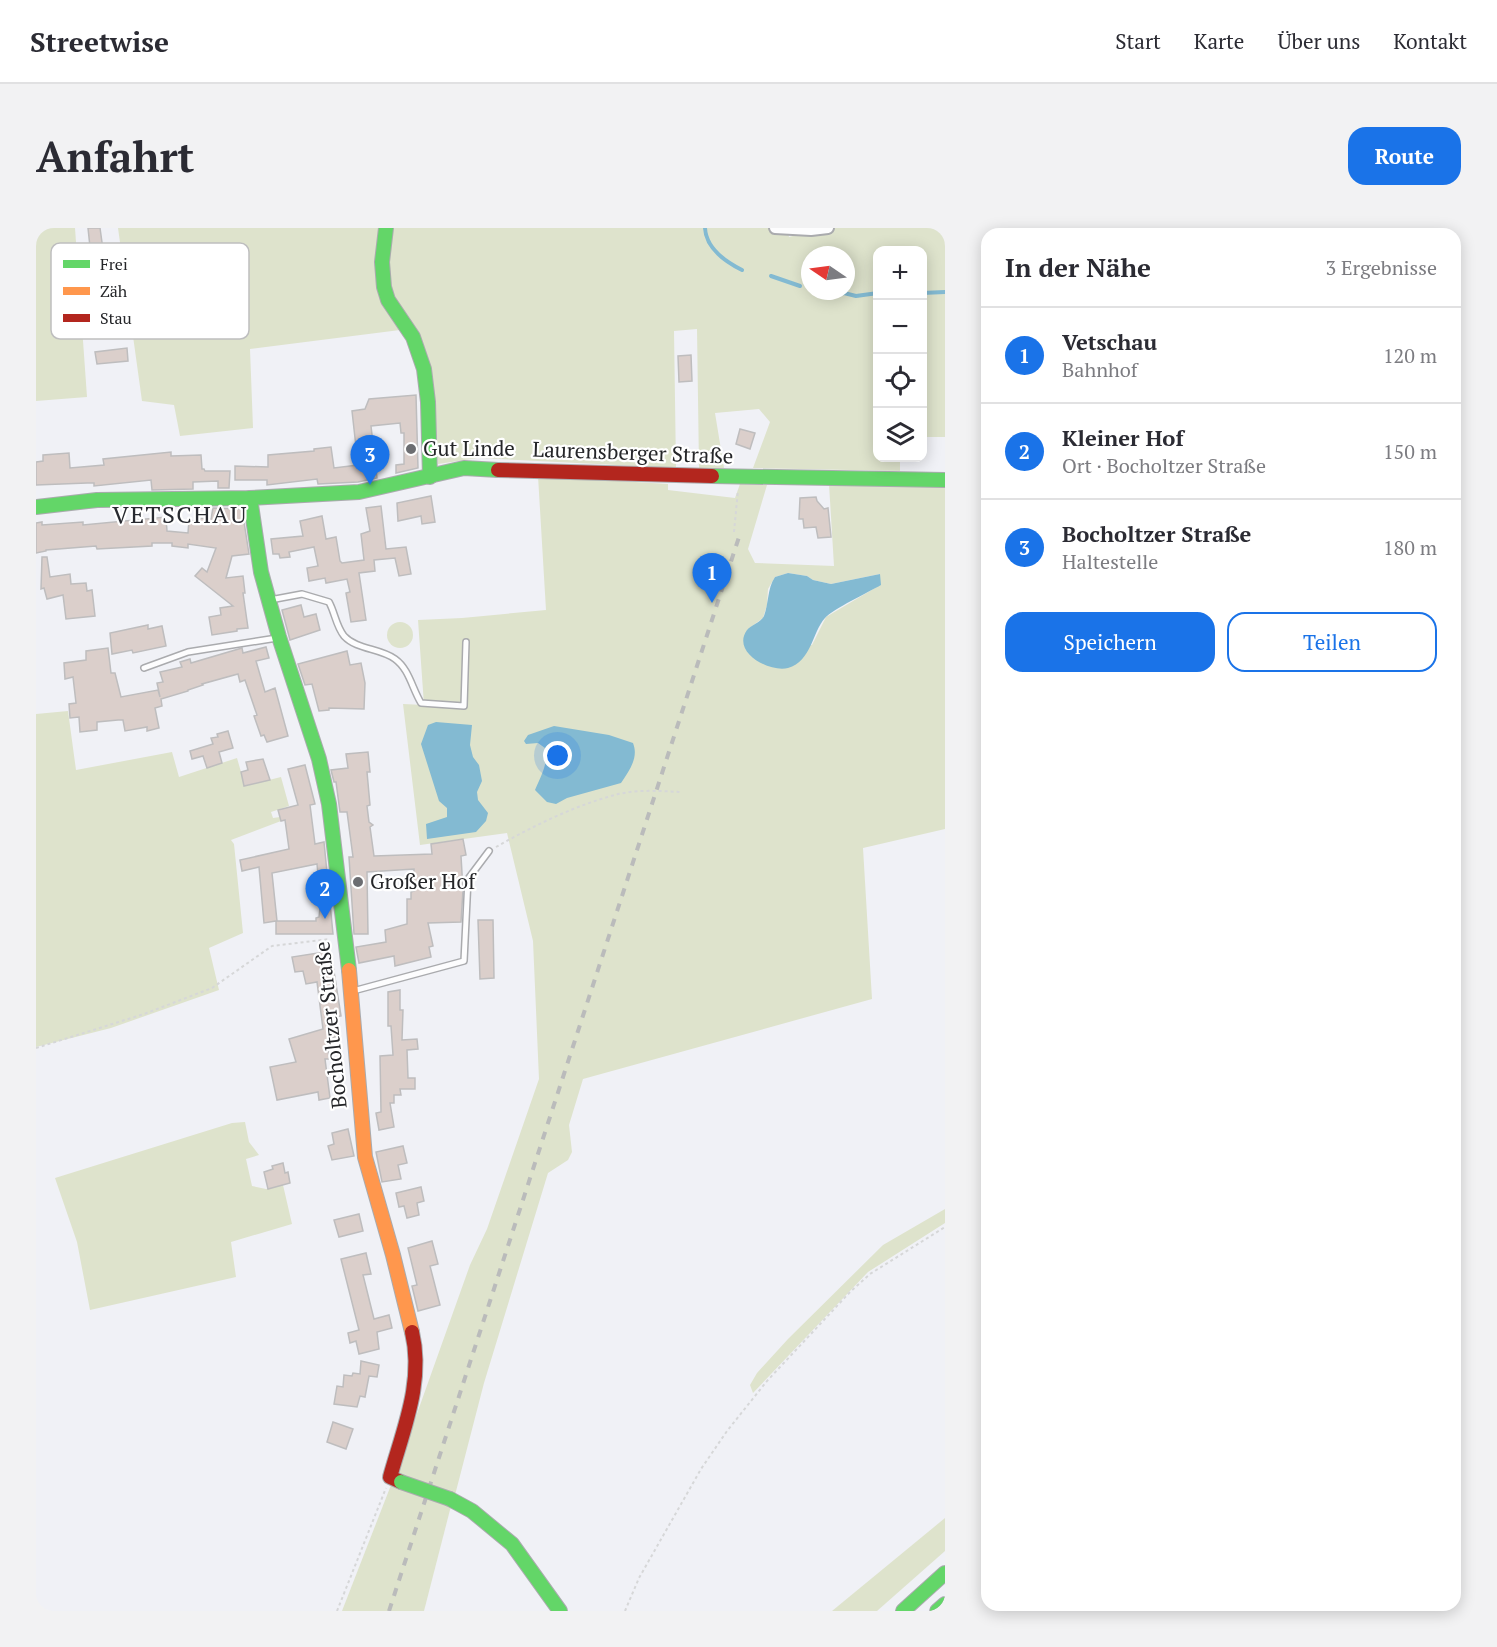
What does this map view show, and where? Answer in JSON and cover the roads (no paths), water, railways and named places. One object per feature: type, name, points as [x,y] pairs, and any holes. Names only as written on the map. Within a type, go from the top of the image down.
[{"type":"main road","points":[[386,228],[382,262],[384,287],[388,300],[413,337],[424,369],[428,402],[430,477]]},
{"type":"main road","name":"Laurensberger Straße","points":[[36,507],[97,500],[250,498],[359,492],[464,468],[738,478],[945,480]]},
{"type":"main road","name":"Bocholtzer Straße","points":[[250,498],[261,572],[268,600],[318,759],[329,804],[351,991],[365,1156],[413,1337],[417,1367],[395,1479],[450,1499],[472,1511],[512,1544],[560,1611]]},
{"type":"main road","points":[[903,1611],[945,1573]]},
{"type":"main road","points":[[937,1611],[945,1604]]},
{"type":"street","points":[[775,228],[811,230],[828,228]]},
{"type":"lane","points":[[268,600],[302,594],[329,602],[346,638],[353,643],[387,654],[403,666],[421,703],[464,706],[466,642]]},
{"type":"lane","points":[[144,668],[188,652],[279,637]]},
{"type":"lane","points":[[351,991],[464,961],[468,879],[489,851]]},
{"type":"water","points":[[788,573],[807,576],[813,580],[831,584],[880,574],[881,585],[829,614],[802,659],[788,668],[780,669],[755,659],[744,646],[743,638],[747,630],[764,616],[775,577]]},
{"type":"water","points":[[436,722],[472,725],[470,745],[473,757],[479,765],[482,781],[477,792],[478,800],[488,813],[486,821],[476,832],[427,839],[426,824],[447,817],[447,808],[439,801],[421,744],[428,725]]},
{"type":"water","points":[[554,726],[609,735],[633,743],[634,759],[621,783],[567,798],[556,804],[547,802],[535,790],[545,764],[545,748],[538,743],[526,744],[524,741],[528,735]]},
{"type":"waterway","points":[[705,228],[713,248],[742,270]]},
{"type":"waterway","points":[[771,276],[800,286]]},
{"type":"waterway","points":[[927,293],[945,292]]},
{"type":"waterway","points":[[855,296],[873,294]]},
{"type":"railway","points":[[389,1611],[739,537]]},
{"type":"place","name":"Gut Linde","points":[[411,449]]},
{"type":"place","name":"Bocholtzer Straße","points":[[370,485]]},
{"type":"place","name":"Vetschau","points":[[712,603]]},
{"type":"place","name":"Großer Hof","points":[[358,882]]},
{"type":"place","name":"Kleiner Hof","points":[[325,919]]},
{"type":"district","name":"VETSCHAU","points":[[180,515]]}]
